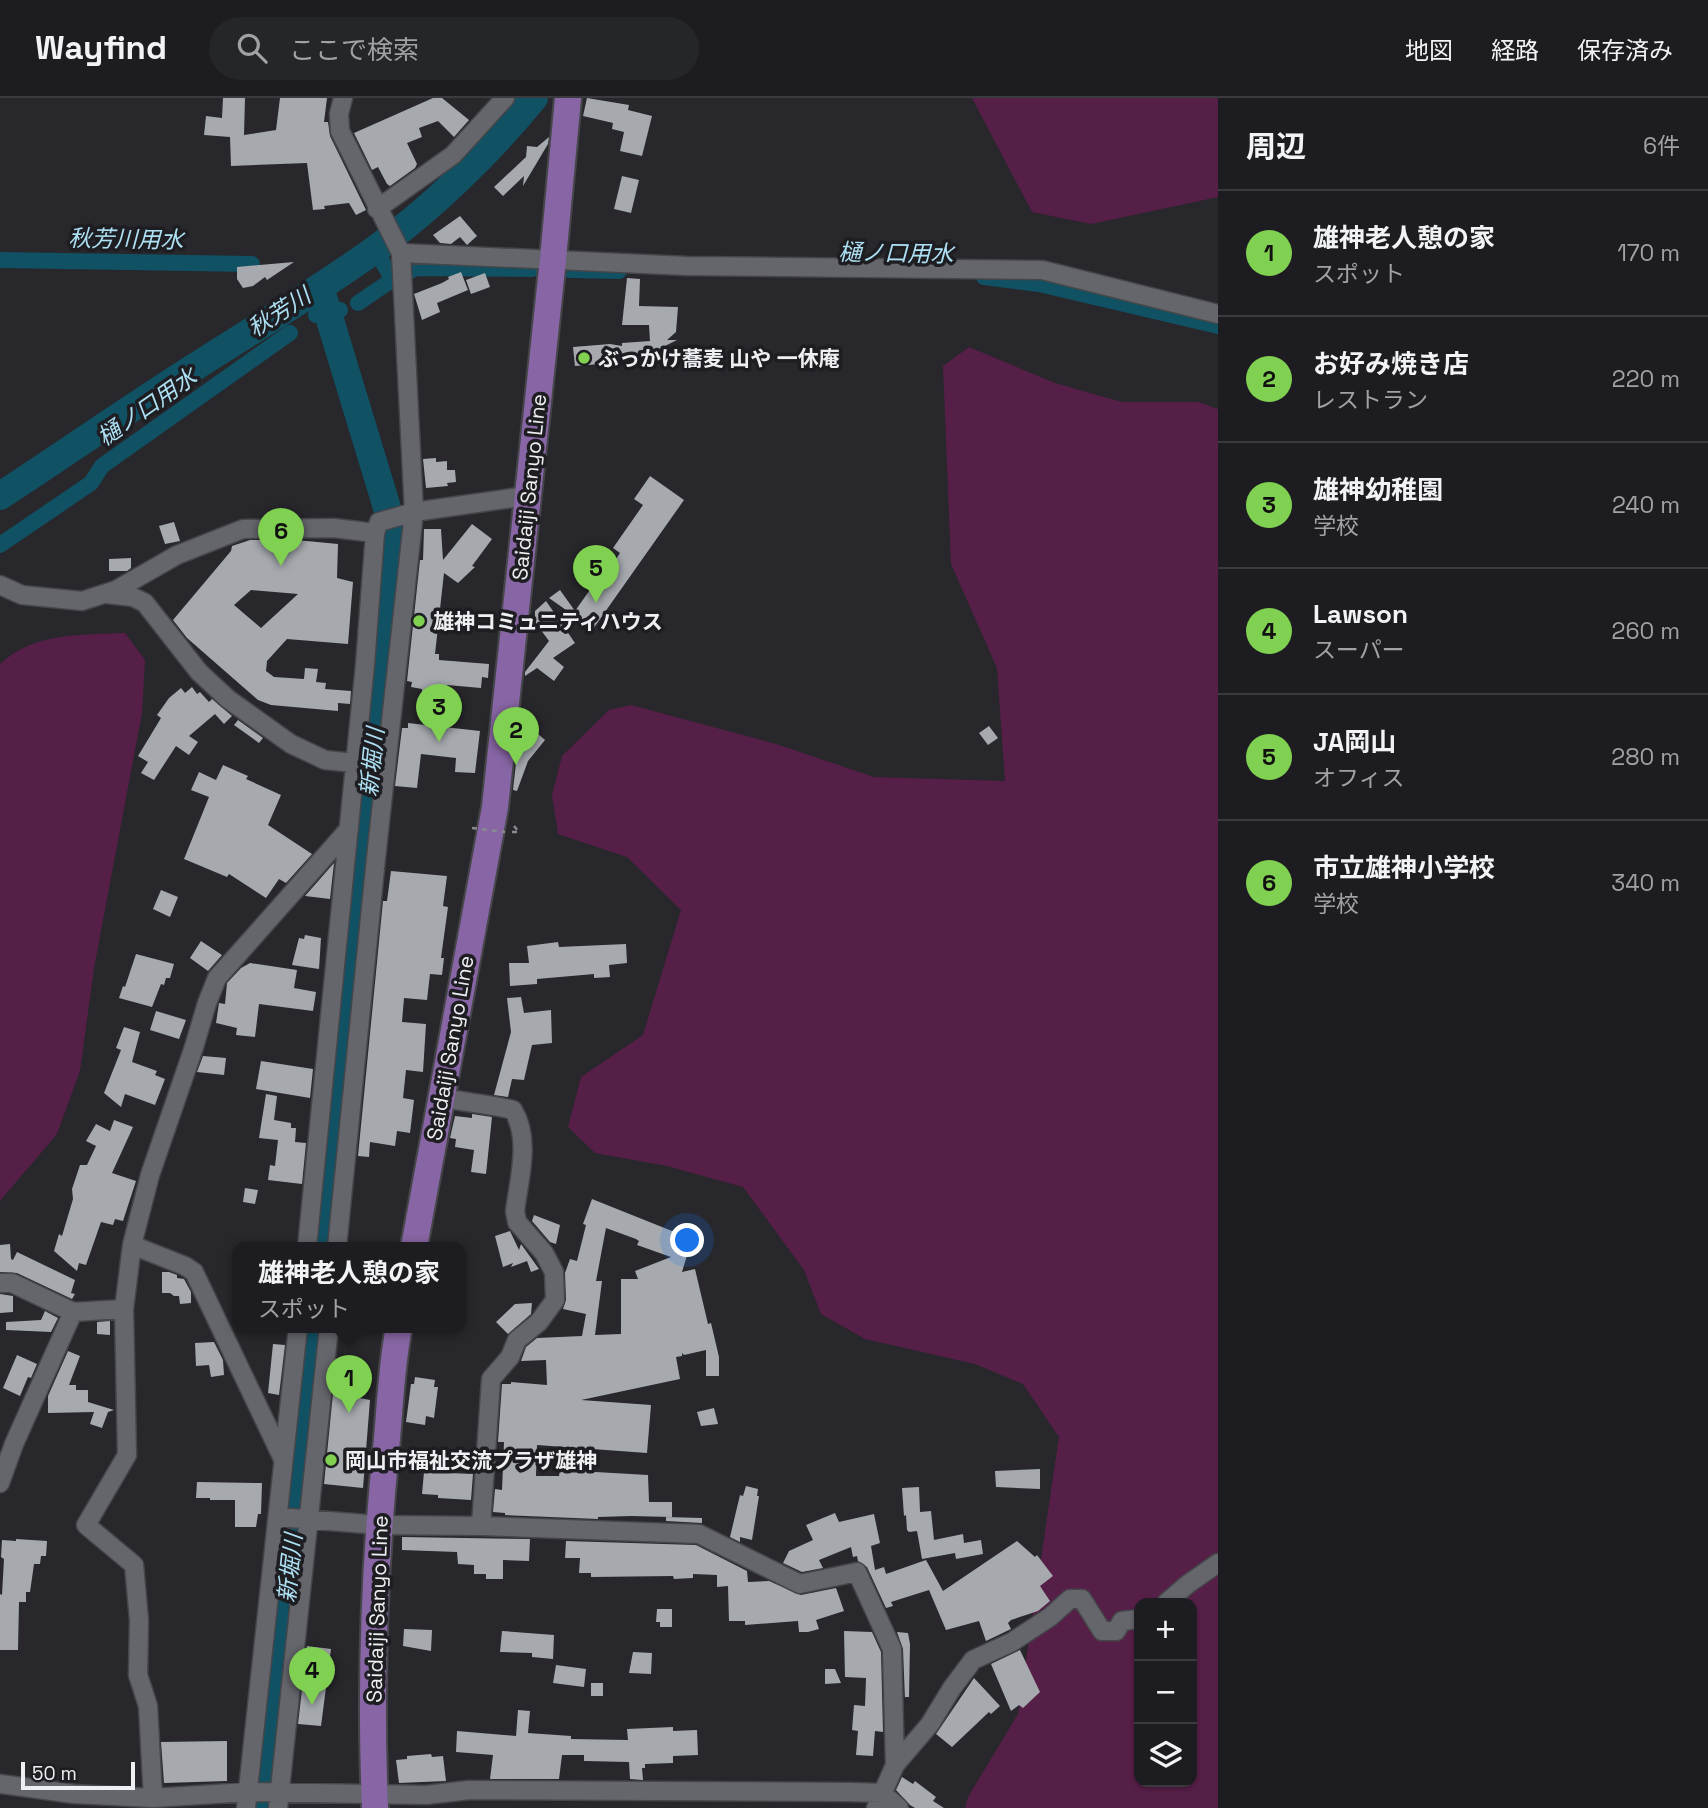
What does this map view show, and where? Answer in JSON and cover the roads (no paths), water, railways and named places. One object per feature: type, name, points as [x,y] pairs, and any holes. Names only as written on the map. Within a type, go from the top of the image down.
[{"type":"main road","name":"Saidaiji Sanyo Line","points":[[415,1242],[495,807],[568,98]]},
{"type":"main road","name":"Saidaiji Sanyo Line","points":[[375,1802],[372,1685],[379,1525],[398,1333]]},
{"type":"street","points":[[308,1242],[334,1138],[361,858],[349,829],[355,763],[381,666],[412,512],[399,251],[340,131],[339,114],[343,98]]},
{"type":"street","points":[[379,213],[453,155],[505,98]]},
{"type":"street","points":[[399,251],[687,266],[1042,270],[1218,314]]},
{"type":"street","points":[[0,585],[22,595],[82,601],[117,590],[177,555],[243,529],[377,528],[412,512],[526,496]]},
{"type":"street","points":[[337,1242],[334,1138],[381,666],[377,528]]},
{"type":"street","points":[[104,594],[133,597],[145,603],[199,672],[228,699],[291,744],[325,760],[355,763]]},
{"type":"street","points":[[153,1798],[148,1706],[138,1675],[139,1620],[134,1565],[86,1525],[127,1455],[124,1309],[132,1245],[150,1175],[194,1047],[206,1003],[218,978],[349,829]]},
{"type":"street","points":[[441,1097],[513,1110],[520,1121],[523,1139],[515,1211],[517,1222],[544,1253],[554,1272],[556,1287],[555,1300],[549,1311],[517,1340],[510,1357],[491,1379],[481,1526]]},
{"type":"street","points":[[132,1245],[194,1272],[282,1459]]},
{"type":"street","points":[[0,1283],[12,1283],[73,1312],[124,1309]]},
{"type":"street","points":[[0,1483],[14,1444],[73,1312]]},
{"type":"street","points":[[249,1798],[281,1517],[282,1459],[297,1333]]},
{"type":"street","points":[[278,1799],[328,1333]]},
{"type":"street","points":[[281,1517],[379,1525],[699,1534],[800,1584],[857,1572],[892,1649],[895,1765]]},
{"type":"street","points":[[1172,1598],[1218,1563]]},
{"type":"street","points":[[879,1801],[895,1765],[930,1724],[973,1660],[1013,1642],[1050,1617],[1070,1599],[1082,1599],[1102,1631],[1116,1631],[1122,1621],[1134,1620]]},
{"type":"street","points":[[0,1784],[74,1794],[153,1798],[430,1802],[469,1790],[879,1801],[899,1808]]},
{"type":"waterway","name":"秋芳川","points":[[0,496],[373,251],[458,179],[534,98]]},
{"type":"waterway","points":[[375,249],[393,280]]},
{"type":"waterway","name":"秋芳川用水","points":[[0,260],[252,264]]},
{"type":"waterway","name":"樋ノ口用水","points":[[358,303],[416,268],[532,269]]},
{"type":"waterway","name":"樋ノ口用水","points":[[569,270],[619,271]]},
{"type":"waterway","name":"樋ノ口用水","points":[[984,277],[1039,284],[1218,326]]},
{"type":"waterway","name":"新堀川","points":[[320,287],[395,534],[324,1242]]},
{"type":"waterway","name":"樋ノ口用水","points":[[316,315],[340,310]]},
{"type":"waterway","name":"樋ノ口用水","points":[[0,545],[91,483],[102,466],[290,333]]},
{"type":"waterway","name":"新堀川","points":[[265,1808],[314,1333]]},
{"type":"place","name":"ぶっかけ蕎麦 山や 一休庵","points":[[584,358]]},
{"type":"place","name":"市立雄神小学校","points":[[281,566]]},
{"type":"place","name":"JA岡山","points":[[596,603]]},
{"type":"place","name":"雄神コミュニティハウス","points":[[419,621]]},
{"type":"place","name":"雄神幼稚園","points":[[439,742]]},
{"type":"place","name":"お好み焼き店","points":[[516,765]]},
{"type":"place","name":"雄神老人憩の家","points":[[349,1413]]},
{"type":"place","name":"岡山市福祉交流プラザ雄神","points":[[331,1460]]},
{"type":"place","name":"Lawson","points":[[312,1705]]}]
